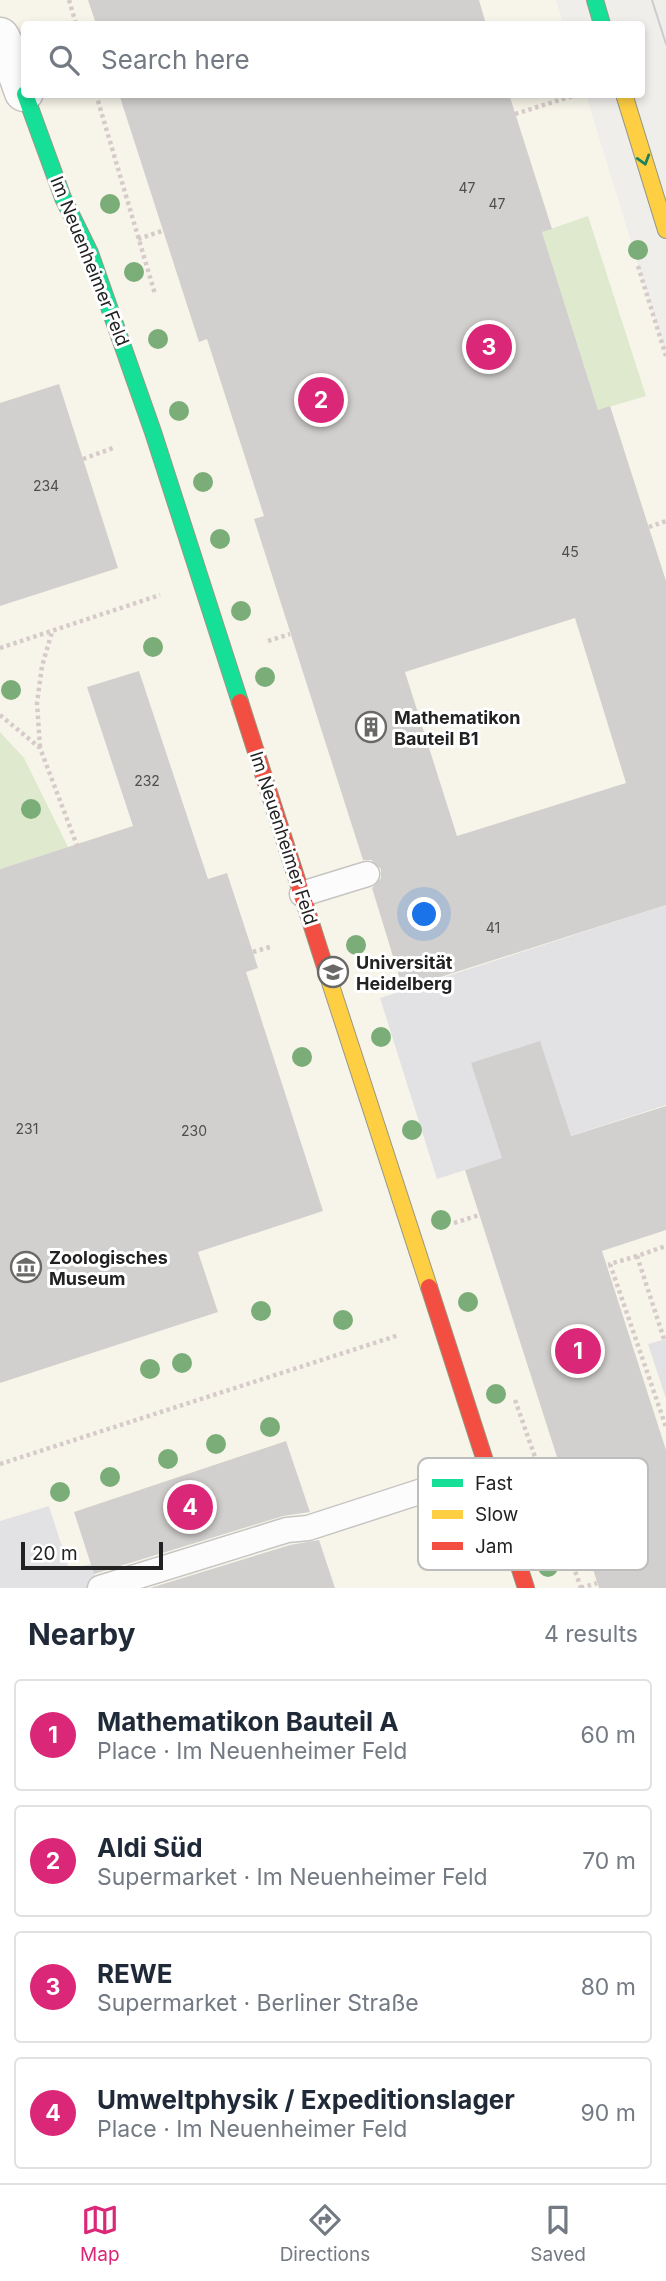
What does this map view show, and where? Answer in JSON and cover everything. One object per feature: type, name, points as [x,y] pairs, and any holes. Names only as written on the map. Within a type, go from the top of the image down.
[{"type":"street","points":[[595,0],[601,21]]},
{"type":"street","name":"Im Neuenheimer Feld","points":[[0,37],[21,83]]},
{"type":"street","name":"Im Neuenheimer Feld","points":[[27,98],[63,198],[90,253],[121,337],[483,1458]]},
{"type":"street","points":[[625,98],[666,230]]},
{"type":"street","name":"Im Neuenheimer Feld","points":[[520,1570],[526,1588]]},
{"type":"lane","points":[[302,894],[367,874]]},
{"type":"lane","points":[[100,1588],[287,1530],[308,1528],[418,1492]]},
{"type":"path","points":[[68,0],[75,21]]},
{"type":"path","points":[[515,114],[566,98]]},
{"type":"path","points":[[649,527],[666,521]]},
{"type":"path","points":[[0,648],[201,582]]},
{"type":"path","points":[[52,631],[42,666],[37,703],[40,748],[78,848]]},
{"type":"path","points":[[0,715],[40,748]]},
{"type":"path","points":[[666,1246],[610,1264],[666,1427]]},
{"type":"path","points":[[637,1256],[664,1339]]},
{"type":"path","points":[[0,1464],[440,1321]]},
{"type":"path","points":[[582,1588],[597,1583]]},
{"type":"shaded area","name":"Universität Heidelberg","points":[[0,0],[556,0],[562,21],[21,21],[21,98],[587,98],[666,356],[666,1588],[0,1588]]},
{"type":"shaded area","points":[[666,905],[666,1105],[437,1179],[380,998]]},
{"type":"shaded area","points":[[666,1339],[666,1399],[648,1344]]},
{"type":"shaded area","points":[[49,1506],[69,1569],[91,1564],[99,1588],[0,1588],[0,1521]]},
{"type":"green space","points":[[588,216],[646,396],[598,410],[542,232]]},
{"type":"green space","points":[[0,732],[24,758],[68,847],[0,869]]},
{"type":"building","points":[[88,0],[479,0],[485,21],[95,21]]},
{"type":"building","points":[[120,98],[510,98],[552,229],[542,232],[598,410],[610,406],[666,581],[666,905],[403,989],[372,888],[381,878],[381,869],[371,860],[363,860],[254,519],[264,516],[207,339],[199,342]],"holes":[[[575,618],[626,783],[457,836],[405,672]]]},
{"type":"building","points":[[59,384],[118,568],[0,606],[0,403]]},
{"type":"building","points":[[139,671],[208,879],[227,873],[258,968],[246,972],[323,1211],[198,1252],[218,1312],[0,1383],[0,869],[133,826],[87,687]]},
{"type":"building","points":[[540,1041],[571,1136],[666,1106],[666,1230],[602,1251],[666,1450],[666,1588],[599,1588],[593,1570],[648,1570],[648,1458],[557,1458],[465,1170],[502,1158],[471,1063]]},
{"type":"building","points":[[286,1441],[310,1512],[283,1516],[94,1574],[74,1512]]},
{"type":"building","points":[[319,1540],[335,1588],[150,1588],[290,1545]]},
{"type":"tram line","points":[[652,0],[666,44]]},
{"type":"traffic: fast","points":[[595,0],[601,21]]},
{"type":"traffic: fast","points":[[26,98],[63,198],[90,253],[153,432],[240,702]]},
{"type":"traffic: slow","points":[[625,98],[666,230]]},
{"type":"traffic: slow","points":[[326,970],[429,1287]]},
{"type":"traffic: jam","points":[[240,702],[326,970]]},
{"type":"traffic: jam","points":[[429,1287],[484,1458]]},
{"type":"traffic: jam","points":[[520,1570],[526,1588]]},
{"type":"place","name":"REWE","points":[[489,347]]},
{"type":"place","name":"Aldi Süd","points":[[321,400]]},
{"type":"place","name":"Mathematikon Bauteil B1","points":[[371,727]]},
{"type":"place","name":"Universität Heidelberg","points":[[333,972]]},
{"type":"place","name":"Zoologisches Museum","points":[[26,1267]]},
{"type":"place","name":"Mathematikon Bauteil A","points":[[578,1351]]},
{"type":"place","name":"Umweltphysik / Expeditionslager","points":[[190,1507]]}]
